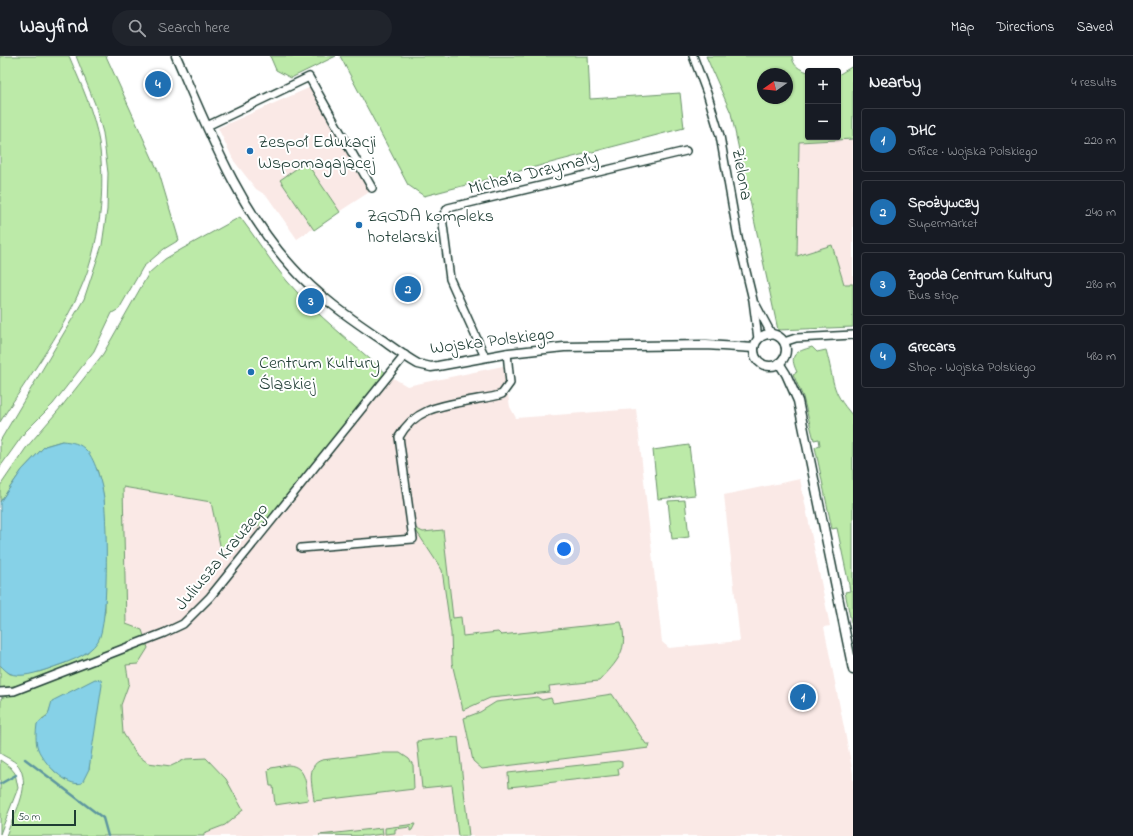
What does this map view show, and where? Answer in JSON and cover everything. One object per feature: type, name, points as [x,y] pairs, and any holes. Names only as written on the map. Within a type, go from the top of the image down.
[{"type":"street","name":"Wojska Polskiego","points":[[176,56],[224,165],[241,195],[286,260],[321,295],[354,321],[418,364],[431,367],[507,353],[564,347],[694,345],[754,348]]},
{"type":"street","name":"Zielona","points":[[693,56],[708,96],[720,136],[738,238],[753,300],[758,339]]},
{"type":"street","points":[[207,126],[309,77],[372,188]]},
{"type":"street","name":"Michała Drzymały","points":[[485,358],[450,279],[442,217],[448,208],[686,151]]},
{"type":"street","name":"Zielona","points":[[753,300],[772,335]]},
{"type":"street","points":[[765,335],[772,335],[781,339],[786,347],[784,356],[779,363],[770,366],[762,363],[756,357],[754,348],[758,339],[765,335]]},
{"type":"street","points":[[784,342],[796,338],[853,335]]},
{"type":"street","points":[[301,548],[413,539],[400,437],[406,425],[424,411],[443,405],[502,394],[510,383],[507,353]]},
{"type":"street","name":"Juliusza Krauzego","points":[[0,692],[14,691],[164,633],[183,624],[210,597],[405,355]]},
{"type":"street","points":[[779,363],[786,374],[798,401],[853,670]]},
{"type":"shaded area","points":[[311,87],[371,191],[297,239],[267,196],[256,189],[234,161],[218,128]]},
{"type":"shaded area","points":[[853,139],[853,284],[844,284],[797,256],[799,141]]},
{"type":"shaded area","points":[[503,366],[510,407],[516,418],[636,409],[662,642],[669,648],[740,641],[724,495],[800,479],[830,626],[824,627],[853,773],[853,836],[204,836],[204,833],[225,825],[186,759],[171,766],[148,763],[136,754],[123,733],[121,705],[129,683],[126,665],[123,487],[211,502],[221,550],[388,375],[407,386]]},
{"type":"green space","points":[[0,56],[69,56],[87,98],[97,131],[102,179],[100,217],[97,236],[87,273],[80,290],[63,324],[0,422]]},
{"type":"green space","points":[[76,56],[106,56],[159,173],[179,240],[164,249],[143,267],[119,309],[112,313],[94,351],[53,404],[25,432],[0,467],[0,441],[84,299],[102,245],[107,210],[108,173],[103,133],[95,104]]},
{"type":"green space","points":[[270,56],[336,56],[291,78],[276,70]]},
{"type":"green space","points":[[340,56],[588,56],[590,99],[680,93],[684,128],[424,196],[408,185]]},
{"type":"green space","points":[[706,56],[792,56],[797,67],[805,71],[805,140],[835,140],[799,142],[797,256],[832,245],[844,284],[853,284],[853,327],[778,330],[731,113]]},
{"type":"green space","points":[[853,66],[853,139],[841,140],[841,73]]},
{"type":"green space","points":[[306,162],[340,212],[314,230],[280,180]]},
{"type":"green space","points":[[240,217],[275,266],[299,294],[323,318],[388,375],[283,510],[221,550],[211,502],[123,487],[126,624],[142,630],[148,648],[138,664],[126,665],[129,683],[121,705],[123,733],[136,754],[148,763],[171,766],[186,759],[206,758],[226,779],[243,810],[225,825],[204,833],[204,836],[6,836],[20,802],[23,776],[18,765],[0,753],[1,698],[32,687],[20,685],[0,688],[0,665],[10,674],[39,672],[65,663],[88,652],[105,612],[104,498],[97,469],[62,441],[45,446],[22,470],[0,502],[0,486],[26,448],[62,406],[103,354],[149,273],[165,259]],"holes":[[[53,701],[93,732],[89,769],[55,772],[44,758],[39,748],[42,719],[48,715]]]},
{"type":"green space","points":[[812,347],[817,352],[826,350],[836,391],[845,407],[853,416],[853,632],[845,592],[850,591],[849,585],[837,528],[832,529],[815,447],[820,445],[819,439],[814,440],[803,397],[793,374],[797,372],[793,361],[795,355],[802,350]]},
{"type":"green space","points":[[689,445],[695,495],[658,499],[653,450]]},
{"type":"green space","points":[[685,500],[689,537],[672,539],[668,501]]},
{"type":"green space","points":[[415,529],[423,532],[443,530],[453,618],[461,617],[463,636],[498,632],[501,635],[621,622],[624,640],[623,648],[612,667],[599,681],[549,686],[550,692],[490,698],[463,710],[452,663],[451,633],[442,570]]},
{"type":"green space","points":[[612,694],[646,744],[650,744],[649,748],[482,769],[473,761],[464,718],[480,712],[496,702],[537,697],[542,700],[551,698],[553,703]]},
{"type":"green space","points":[[458,737],[469,836],[458,836],[452,785],[422,788],[417,741]]},
{"type":"green space","points":[[379,753],[400,753],[409,759],[413,765],[414,789],[314,801],[311,777],[313,767],[317,763],[322,760]]},
{"type":"green space","points":[[0,760],[10,767],[15,773],[18,788],[0,834]]},
{"type":"green space","points":[[618,761],[622,762],[622,767],[618,768],[619,775],[509,787],[508,773]]},
{"type":"green space","points":[[288,765],[294,766],[302,773],[306,783],[308,800],[275,805],[273,786],[270,786],[268,771],[271,768]]},
{"type":"green space","points":[[415,824],[410,831],[410,827],[395,829],[395,833],[385,834],[385,828]]},
{"type":"green space","points":[[382,828],[383,834],[367,836],[319,835]]},
{"type":"water","points":[[62,441],[72,442],[87,451],[96,467],[102,488],[105,511],[106,595],[102,631],[94,647],[75,659],[34,673],[13,675],[0,665],[0,502],[22,470],[45,446]]},
{"type":"water","points":[[95,679],[101,680],[102,685],[89,769],[82,783],[76,784],[56,773],[41,754],[36,743],[37,724],[48,715],[52,701]]},
{"type":"waterway","points":[[25,759],[103,818],[108,836]]},
{"type":"waterway","points":[[0,784],[16,775]]},
{"type":"place","name":"Grecars","points":[[158,84]]},
{"type":"place","name":"Zespoł Edukacji Wspomagającej","points":[[250,151]]},
{"type":"place","name":"ZGODA kompleks hotelarski","points":[[359,225]]},
{"type":"place","name":"Spożywczy","points":[[408,289]]},
{"type":"place","name":"Zgoda Centrum Kultury","points":[[311,301]]},
{"type":"place","name":"Centrum Kultury Śląskiej","points":[[251,372]]},
{"type":"place","name":"DHC","points":[[803,697]]}]
